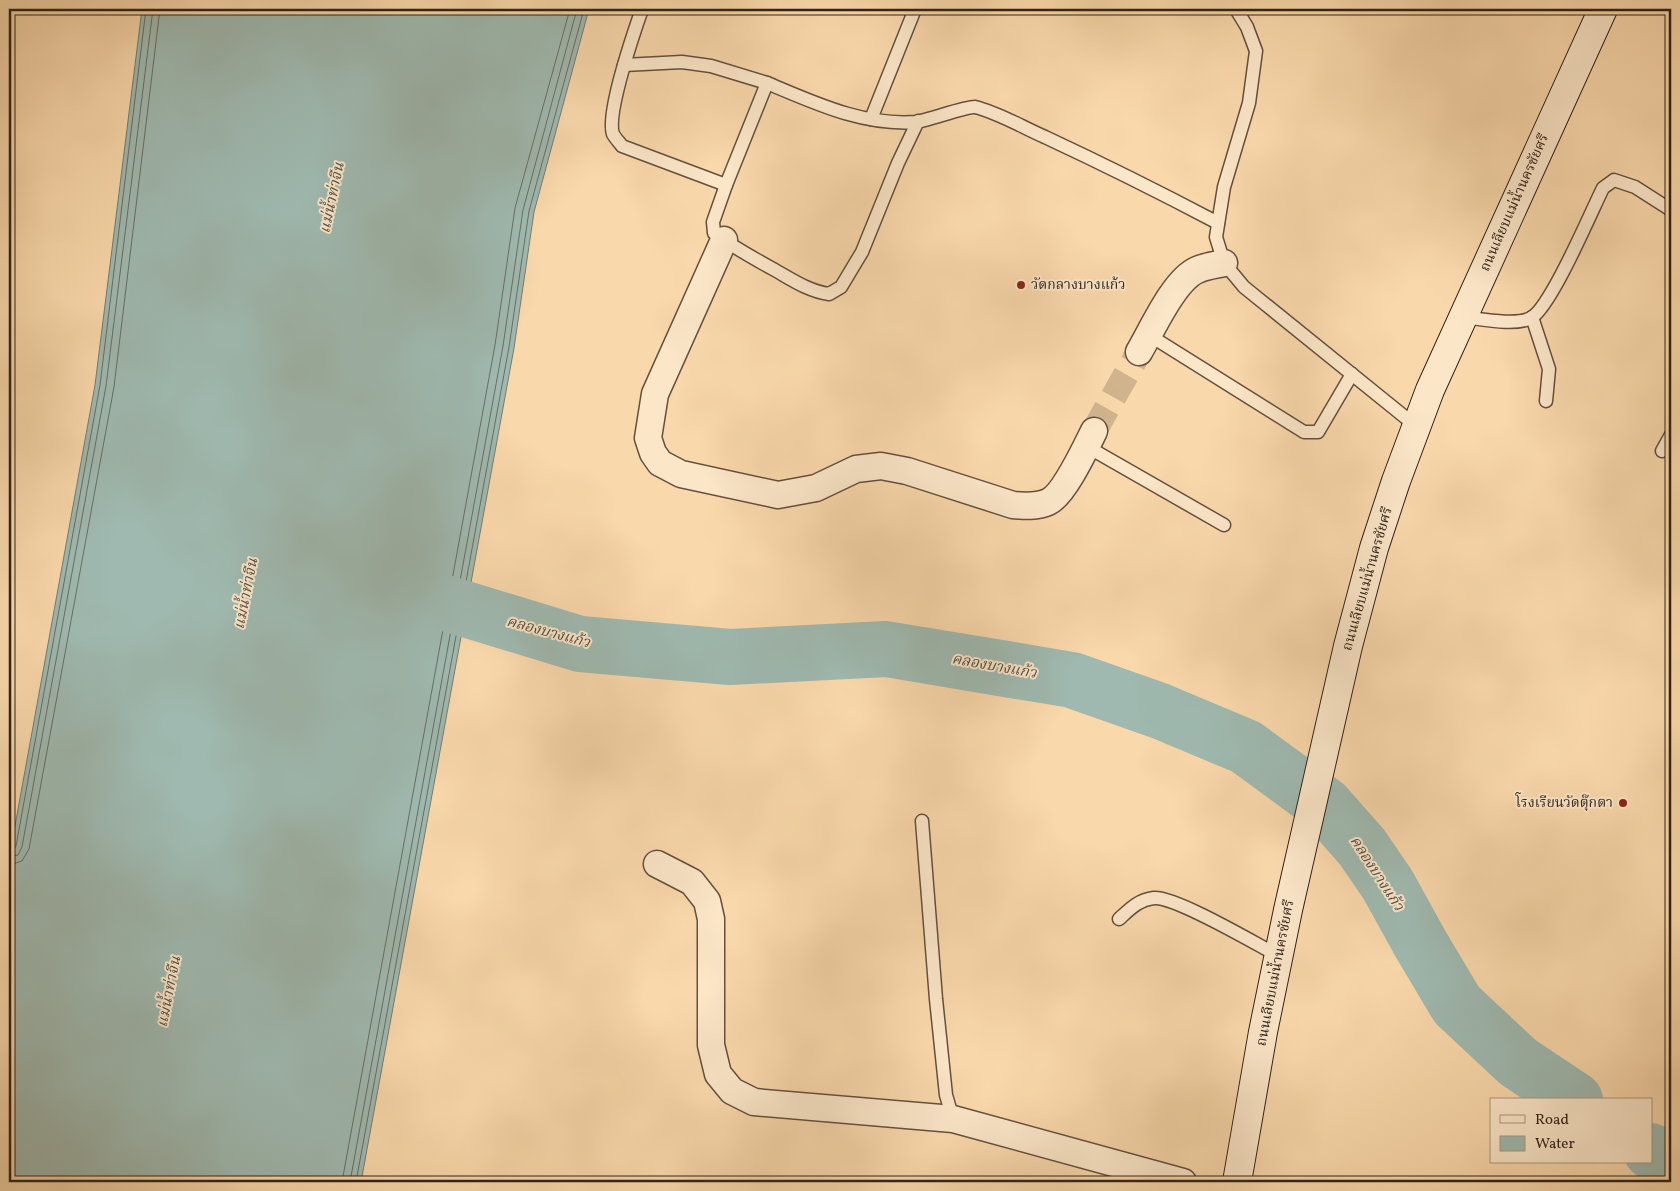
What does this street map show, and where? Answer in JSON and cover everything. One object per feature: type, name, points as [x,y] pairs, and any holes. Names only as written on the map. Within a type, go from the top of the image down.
[{"type":"main road","name":"ถนนเลียบแม่น้ำนครชัยศรี","points":[[1236,1182],[1263,1032],[1288,910],[1348,646],[1374,548],[1416,426],[1463,317],[1603,9]]},
{"type":"street","points":[[724,240],[655,394],[648,438],[653,453],[660,463],[681,474],[743,489],[778,495],[816,488],[856,469],[882,466],[907,471],[1013,505],[1031,506],[1049,502],[1063,488],[1090,438]]},
{"type":"street","points":[[1144,344],[1183,279],[1197,270],[1224,263]]},
{"type":"street","points":[[657,864],[692,882],[707,901],[711,919],[710,1046],[718,1074],[732,1091],[754,1102],[953,1119],[1183,1182]]},
{"type":"lane","points":[[642,9],[624,65],[612,117],[613,133],[622,146],[726,185]]},
{"type":"lane","points":[[871,120],[915,9]]},
{"type":"lane","points":[[1236,9],[1247,27],[1256,51],[1248,103],[1224,187],[1218,223],[1216,237],[1224,263],[1244,286],[1416,426]]},
{"type":"lane","points":[[624,65],[682,62],[711,66],[768,82],[815,104],[871,120],[895,123],[918,122],[972,107],[994,114],[1088,157],[1218,223]]},
{"type":"lane","points":[[768,82],[726,185],[713,222],[714,233],[803,286],[817,292],[829,294],[841,286],[862,252],[898,163],[918,122]]},
{"type":"lane","points":[[1463,317],[1516,322],[1532,317],[1549,298],[1603,188],[1614,180],[1635,186],[1671,210]]},
{"type":"lane","points":[[1532,317],[1549,368],[1546,401]]},
{"type":"lane","points":[[1144,344],[1304,432],[1318,432],[1352,374]]},
{"type":"lane","points":[[1662,451],[1671,435]]},
{"type":"lane","points":[[1090,438],[1224,525]]},
{"type":"lane","points":[[922,822],[936,999],[946,1095],[953,1119]]},
{"type":"lane","points":[[1119,919],[1137,902],[1156,898],[1178,903],[1279,956]]},
{"type":"water","name":"แม่น้ำท่าจีน","points":[[142,9],[589,9],[534,212],[514,348],[361,1182],[9,1182],[9,859],[95,385]]},
{"type":"waterway","name":"คลองบางแก้ว","points":[[393,587],[580,644],[730,657],[886,649],[1072,680],[1160,711],[1246,747],[1325,805],[1362,847],[1388,885],[1457,1005],[1518,1062],[1572,1098]]},
{"type":"waterway","name":"คลองบางแก้ว","points":[[1652,1152],[1671,1165]]},
{"type":"tunnel","points":[[1094,431],[1139,352]]},
{"type":"place","name":"วัดกลางบางแก้ว","points":[[1021,285]]},
{"type":"place","name":"โรงเรียนวัดตุ๊กตา","points":[[1623,803]]}]
